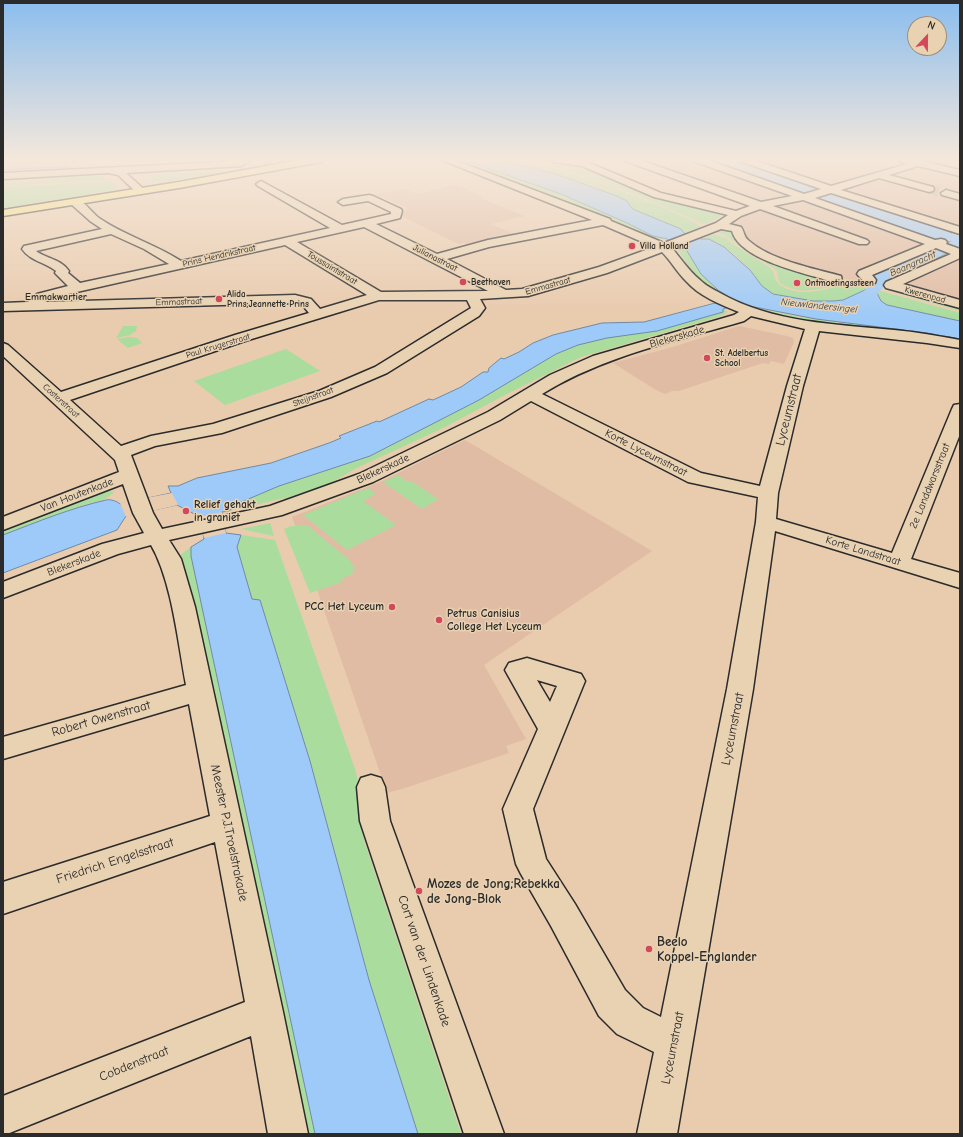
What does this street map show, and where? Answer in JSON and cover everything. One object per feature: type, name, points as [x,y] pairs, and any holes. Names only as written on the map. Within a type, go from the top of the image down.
[{"type":"street","points":[[86,212],[95,220],[112,230],[163,253],[179,265]]},
{"type":"street","points":[[311,212],[339,228]]},
{"type":"street","name":"Prins Hendrikstraat","points":[[32,306],[42,297],[396,216],[397,212]]},
{"type":"street","points":[[584,212],[669,245],[672,254],[684,273],[699,287],[722,300],[745,310],[813,326],[918,336],[960,344]]},
{"type":"street","points":[[729,212],[737,214]]},
{"type":"street","name":"Emmastraat","points":[[378,296],[472,296],[523,293],[603,270],[694,236],[720,225],[742,212]]},
{"type":"street","points":[[777,212],[863,242]]},
{"type":"street","points":[[851,212],[941,244],[960,254]]},
{"type":"street","points":[[897,212],[960,233]]},
{"type":"street","points":[[436,258],[488,244],[606,221]]},
{"type":"street","name":"Julianastraat","points":[[365,223],[504,294]]},
{"type":"street","points":[[720,225],[737,229],[739,237],[743,243],[762,253],[787,264],[836,279],[836,281]]},
{"type":"street","points":[[77,288],[61,273],[62,271],[49,261],[41,260],[29,251],[28,248],[112,230]]},
{"type":"street","points":[[870,280],[863,274],[941,244],[960,233]]},
{"type":"street","name":"Toussaintstraat","points":[[286,240],[378,296]]},
{"type":"street","name":"Kwerenpad","points":[[960,254],[891,285],[960,304]]},
{"type":"street","name":"Paul Krugerstraat","points":[[58,399],[240,338],[378,296]]},
{"type":"street","name":"Steijnstraat","points":[[119,453],[151,441],[216,428],[276,410],[325,394],[381,370],[474,313],[478,308],[472,296]]},
{"type":"street","name":"Emmastraat","points":[[3,307],[295,299],[306,301],[314,308],[317,315]]},
{"type":"street","name":"Blekerskade","points":[[3,590],[110,549],[158,536],[202,528],[276,510],[371,476],[494,416],[556,378],[598,359],[739,318],[745,310]]},
{"type":"street","name":"Lyceumstraat","points":[[657,1134],[740,689],[766,522],[768,493],[795,386],[813,326]]},
{"type":"street","name":"Costerstraat","points":[[3,348],[119,453]]},
{"type":"street","name":"Korte Lyceumstraat","points":[[530,394],[580,418],[667,465],[695,478],[768,493]]},
{"type":"street","name":"2e Landdwarsstraat","points":[[899,562],[956,424],[960,409]]},
{"type":"street","points":[[119,453],[124,458],[141,506],[158,536]]},
{"type":"street","name":"Van Houtenkade","points":[[3,524],[129,475]]},
{"type":"street","name":"Korte Landstraat","points":[[766,522],[960,581]]},
{"type":"street","name":"Meester P.J.Troelstrakade","points":[[158,536],[170,558],[183,607],[265,1012],[288,1134]]},
{"type":"street","name":"Robert Owenstraat","points":[[3,748],[199,691]]},
{"type":"street","points":[[552,728],[518,809],[532,864],[563,915],[612,1003],[630,1021],[674,1042]]},
{"type":"street","name":"Cort van der Lindenkade","points":[[371,787],[375,821],[484,1134]]},
{"type":"street","name":"Friedrich Engelsstraat","points":[[3,898],[227,824]]},
{"type":"street","name":"Cobdenstraat","points":[[3,1116],[265,1012]]},
{"type":"shaded area","points":[[404,212],[515,212],[525,216],[491,224],[519,236],[471,246],[464,243],[458,244],[401,216]]},
{"type":"shaded area","points":[[752,212],[960,212],[960,306],[875,283],[824,275],[763,251],[727,225]]},
{"type":"shaded area","name":"St. Adelbertus School","points":[[739,326],[793,338],[794,342],[784,364],[771,361],[769,364],[763,363],[679,391],[672,391],[665,394],[613,363],[673,347]]},
{"type":"shaded area","name":"Petrus Canisius College Het Lyceum","points":[[465,440],[652,551],[484,665],[526,739],[506,746],[509,753],[387,793],[292,517],[382,481]]},
{"type":"green space","points":[[585,212],[602,212],[653,236],[667,239],[650,238]]},
{"type":"green space","points":[[640,212],[673,212],[687,218],[701,227],[684,233],[681,229]]},
{"type":"green space","points":[[676,212],[716,212],[722,216],[707,224],[701,223]]},
{"type":"green space","points":[[725,229],[731,229],[735,234],[733,235],[742,244],[825,279],[831,285],[848,281],[826,288],[812,290],[798,290],[785,286],[779,282],[775,269],[728,237],[717,232]]},
{"type":"green space","points":[[714,234],[726,238],[769,267],[774,272],[778,283],[789,290],[810,292],[850,284],[859,285],[867,289],[845,299],[825,302],[803,301],[774,294],[764,288],[749,269],[734,254],[715,242],[701,239]]},
{"type":"green space","points":[[684,246],[704,277],[730,299],[706,284],[694,273],[678,250]]},
{"type":"green space","points":[[885,286],[960,306],[960,311],[884,289]]},
{"type":"green space","points":[[876,291],[881,291],[960,313],[960,321],[887,305],[881,301]]},
{"type":"green space","points":[[747,306],[799,317],[836,322],[836,325],[770,314]]},
{"type":"green space","points":[[723,309],[727,311],[725,314],[718,317],[581,357],[445,427],[355,469],[329,484],[285,499],[229,511],[239,503],[279,486],[370,456],[479,400],[556,354],[578,345],[607,337],[657,331],[723,312]]},
{"type":"green space","points":[[848,323],[927,333],[960,339],[960,342],[848,326]]},
{"type":"green space","points":[[123,326],[137,326],[136,331],[130,335],[116,338]]},
{"type":"green space","points":[[130,337],[137,338],[142,343],[128,348],[117,339]]},
{"type":"green space","points":[[286,349],[320,371],[225,405],[194,381]]},
{"type":"green space","points":[[398,475],[406,481],[411,481],[438,499],[422,509],[383,482]]},
{"type":"green space","points":[[368,488],[376,494],[363,501],[396,525],[347,550],[303,515]]},
{"type":"green space","points":[[103,490],[114,492],[102,500],[71,509],[3,535],[3,527]]},
{"type":"green space","points":[[270,523],[274,536],[241,529]]},
{"type":"green space","points":[[291,526],[308,526],[352,562],[350,563],[355,567],[352,571],[354,573],[342,579],[342,582],[310,593],[284,529]]},
{"type":"green space","points":[[241,535],[275,540],[356,772],[366,822],[362,825],[364,840],[461,1134],[418,1134],[369,980],[310,761],[260,600],[252,599],[237,547]]},
{"type":"green space","points":[[191,547],[191,556],[315,1134],[297,1134],[179,556]]},
{"type":"water","name":"Nieuwlandersingel","points":[[602,212],[640,212],[681,229],[684,233],[701,239],[709,239],[724,247],[750,270],[762,286],[773,294],[813,301],[833,301],[843,300],[867,289],[876,291],[881,301],[887,305],[960,321],[960,339],[927,333],[816,319],[739,304],[723,309],[723,312],[657,331],[607,338],[578,345],[556,354],[479,400],[370,456],[279,486],[239,503],[229,511],[222,512],[226,533],[241,535],[237,547],[252,599],[260,600],[310,761],[369,980],[418,1134],[315,1134],[191,556],[191,547],[204,539],[200,517],[177,505],[126,516],[117,530],[3,573],[3,535],[93,503],[109,500],[120,504],[171,493],[168,486],[178,486],[197,478],[271,463],[329,443],[341,438],[339,436],[377,421],[379,422],[429,399],[433,400],[461,387],[483,372],[488,372],[489,368],[501,358],[504,359],[533,343],[553,335],[602,323],[644,322],[730,299],[701,274],[684,246],[667,239],[653,236]]},
{"type":"water","points":[[854,212],[890,212],[952,233],[941,239],[922,237]]},
{"type":"water","points":[[960,237],[960,250],[947,253],[888,284],[876,283],[870,276],[932,250],[948,247],[948,243]]},
{"type":"pier","points":[[172,493],[178,505],[126,517],[120,503]]},
{"type":"pier","points":[[222,512],[226,533],[204,538],[199,517]]},
{"type":"waterway","points":[[916,227],[960,240]]},
{"type":"waterway","name":"Baangracht","points":[[863,311],[871,291],[881,282],[882,277],[905,267]]},
{"type":"place","name":"Villa Holland","points":[[632,246]]},
{"type":"place","name":"Beethoven","points":[[463,282]]},
{"type":"place","name":"Ontmoetingssteen","points":[[797,283]]},
{"type":"place","name":"Alida Prins;Jeannette Prins","points":[[219,299]]},
{"type":"place","name":"St. Adelbertus School","points":[[707,358]]},
{"type":"place","name":"Relief gehakt in graniet","points":[[186,511]]},
{"type":"place","name":"PCC Het Lyceum","points":[[392,607]]},
{"type":"place","name":"Petrus Canisius College Het Lyceum","points":[[439,620]]},
{"type":"place","name":"Mozes de Jong;Rebekka de Jong-Blok","points":[[419,891]]},
{"type":"place","name":"Beelo Koppel-Englander","points":[[649,949]]},
{"type":"district","name":"Emmakwartier","points":[[56,297]]}]
